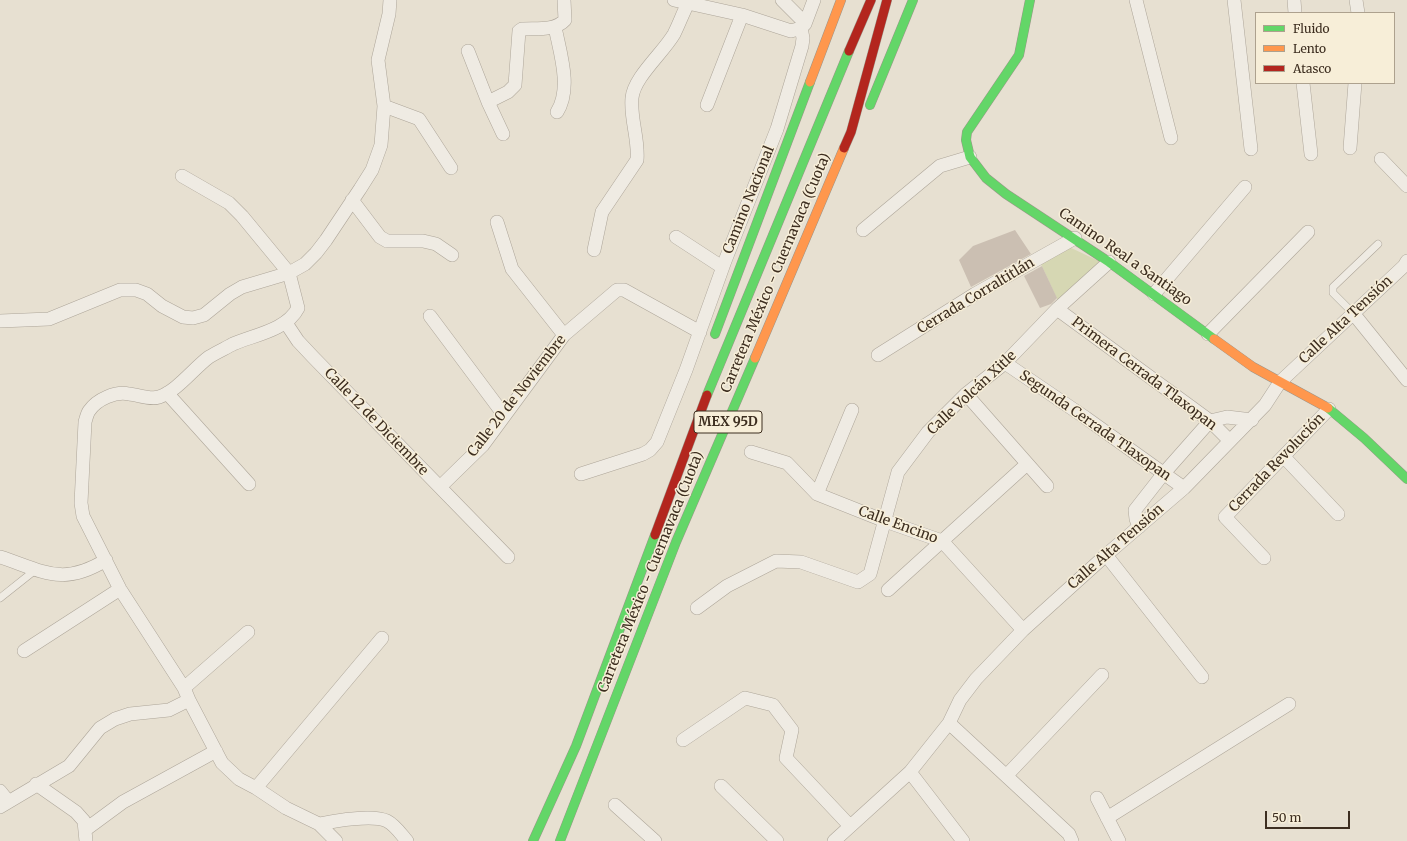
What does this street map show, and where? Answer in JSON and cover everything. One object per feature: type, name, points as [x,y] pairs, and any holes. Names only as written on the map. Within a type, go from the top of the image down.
[{"type":"main road","points":[[711,346],[841,0]]},
{"type":"main road","points":[[532,841],[576,746],[719,363],[871,0]]},
{"type":"main road","points":[[679,498],[685,474],[725,357],[786,221],[835,98],[878,0]]},
{"type":"main road","name":"Carretera México - Cuernavaca (Cuota)","points":[[560,841],[676,542],[851,132],[887,0]]},
{"type":"main road","points":[[851,132],[867,112],[913,0]]},
{"type":"main road","name":"Camino Real a Santiago","points":[[1030,0],[1027,22],[1019,55],[967,132],[966,140],[970,157],[986,178],[1006,194],[1075,238],[1109,262],[1253,367],[1329,409],[1364,438],[1407,480]]},
{"type":"main road","points":[[805,213],[820,207]]},
{"type":"main road","points":[[676,542],[677,514]]},
{"type":"main road","points":[[532,841],[549,783]]},
{"type":"street","points":[[0,321],[49,319],[120,290],[136,290],[183,317],[193,318],[204,315],[230,294],[242,287],[289,273],[305,264],[316,253],[372,170],[381,145],[384,106],[378,60],[389,14],[390,0]]},
{"type":"street","points":[[488,102],[508,92],[515,85],[519,31],[522,29],[555,27],[565,20],[564,0]]},
{"type":"street","points":[[674,0],[742,15],[790,31],[802,26],[814,0]]},
{"type":"street","points":[[782,0],[802,19],[802,26]]},
{"type":"street","points":[[1136,0],[1170,138]]},
{"type":"street","points":[[1234,0],[1251,149]]},
{"type":"street","points":[[1294,0],[1295,12]]},
{"type":"street","points":[[1356,0],[1358,12]]},
{"type":"street","points":[[594,250],[602,212],[637,160],[638,150],[634,128],[632,97],[638,83],[674,34],[688,3]]},
{"type":"street","points":[[707,105],[742,15]]},
{"type":"street","name":"Camino Nacional","points":[[581,474],[643,454],[650,450],[657,442],[686,370],[722,267],[777,129],[802,46],[802,26]]},
{"type":"street","points":[[555,27],[564,84],[564,96],[557,112]]},
{"type":"street","points":[[468,51],[488,102],[503,134]]},
{"type":"street","points":[[1303,84],[1311,154]]},
{"type":"street","points":[[1350,148],[1355,84]]},
{"type":"street","points":[[384,106],[419,119],[451,168]]},
{"type":"street","points":[[863,230],[940,166],[970,157]]},
{"type":"street","points":[[1382,159],[1407,186]]},
{"type":"street","points":[[182,176],[229,203],[259,235],[289,273],[298,308],[294,316],[286,323],[233,344],[209,357],[167,392],[158,397],[127,393],[115,394],[107,397],[88,411],[85,422],[81,503],[83,516],[120,589],[186,694],[222,763],[239,779],[256,788],[286,808],[318,824],[336,841]]},
{"type":"street","points":[[1154,294],[1245,187]]},
{"type":"street","points":[[352,200],[380,237],[387,241],[423,241],[436,244],[452,255]]},
{"type":"street","points":[[497,222],[508,262],[518,278],[564,336]]},
{"type":"street","points":[[1208,334],[1308,232]]},
{"type":"street","points":[[676,237],[722,267]]},
{"type":"street","name":"Cerrada Corraltitlán","points":[[878,355],[975,294],[1075,238]]},
{"type":"street","name":"Calle Alta Tensión","points":[[834,841],[910,772],[948,723],[960,700],[976,679],[1023,630],[1106,555],[1184,488],[1252,420],[1265,405],[1280,382],[1404,266],[1407,261]]},
{"type":"street","name":"Calle Volcán Xitle","points":[[697,608],[728,586],[776,561],[801,562],[858,582],[865,579],[870,574],[898,472],[928,432],[966,394],[1005,363],[1057,309],[1109,262]]},
{"type":"street","name":"Calle 20 de Noviembre","points":[[440,487],[483,445],[564,336],[617,290],[624,290],[700,332]]},
{"type":"street","name":"Primera Cerrada Tlaxopan","points":[[1057,309],[1210,422],[1230,441]]},
{"type":"street","points":[[1353,313],[1407,380]]},
{"type":"street","points":[[430,316],[504,415]]},
{"type":"street","name":"Calle 12 de Diciembre","points":[[286,323],[313,357],[508,557]]},
{"type":"street","name":"Segunda Cerrada Tlaxopan","points":[[1005,363],[1184,488]]},
{"type":"street","points":[[167,392],[249,484]]},
{"type":"street","points":[[966,394],[1047,486]]},
{"type":"street","name":"Cerrada Revolución","points":[[1264,558],[1225,517],[1329,409]]},
{"type":"street","points":[[817,494],[852,410]]},
{"type":"street","points":[[1139,527],[1135,510],[1164,474],[1210,422],[1227,417],[1252,420]]},
{"type":"street","name":"Calle Encino","points":[[751,452],[787,463],[817,494],[885,521],[942,540],[1023,630]]},
{"type":"street","points":[[1284,457],[1338,514]]},
{"type":"street","points":[[888,590],[1027,464]]},
{"type":"street","points":[[1106,555],[1166,629],[1202,677]]},
{"type":"street","points":[[0,557],[34,570],[73,575],[92,569],[106,560]]},
{"type":"street","points":[[24,651],[120,589]]},
{"type":"street","points":[[0,791],[4,804],[68,766],[100,728],[115,719],[130,714],[169,710],[248,632]]},
{"type":"street","points":[[256,788],[382,638]]},
{"type":"street","points":[[1007,775],[1102,675]]},
{"type":"street","points":[[683,740],[745,698],[773,705],[792,730],[786,758],[850,826]]},
{"type":"street","points":[[1107,818],[1289,704]]},
{"type":"street","points":[[948,723],[1007,775],[1069,834],[1072,841]]},
{"type":"street","points":[[86,836],[123,802],[216,751]]},
{"type":"street","points":[[910,772],[963,841]]},
{"type":"street","points":[[36,784],[76,812],[84,821],[86,836]]},
{"type":"street","points":[[721,786],[777,841]]},
{"type":"street","points":[[1097,798],[1119,841]]},
{"type":"street","points":[[615,805],[655,841]]},
{"type":"street","points":[[318,824],[343,820],[378,819],[387,821],[395,827],[407,841]]},
{"type":"lane","points":[[1353,313],[1333,293],[1333,287],[1378,244]]},
{"type":"lane","points":[[0,598],[34,570]]},
{"type":"green space","points":[[1067,246],[1103,263],[1058,301],[1041,264]]},
{"type":"building","points":[[1015,230],[1031,254],[971,287],[959,260],[973,246]]},
{"type":"building","points":[[1042,266],[1057,298],[1051,304],[1040,308],[1024,276]]},
{"type":"traffic: fast","points":[[870,105],[913,0]]},
{"type":"traffic: fast","points":[[1030,0],[1019,55],[967,132],[966,140],[970,157],[986,178],[1006,194],[1109,262],[1214,339]]},
{"type":"traffic: fast","points":[[707,395],[849,51]]},
{"type":"traffic: fast","points":[[715,334],[810,82]]},
{"type":"traffic: fast","points":[[560,841],[676,542],[755,358]]},
{"type":"traffic: fast","points":[[1328,408],[1364,438],[1407,479]]},
{"type":"traffic: fast","points":[[533,841],[576,746],[655,535]]},
{"type":"traffic: slow","points":[[810,82],[841,0]]},
{"type":"traffic: slow","points":[[755,358],[844,148]]},
{"type":"traffic: slow","points":[[1214,339],[1253,367],[1328,408]]},
{"type":"traffic: jam","points":[[849,51],[871,0]]},
{"type":"traffic: jam","points":[[844,148],[851,132],[887,0]]},
{"type":"traffic: jam","points":[[655,535],[707,395]]}]
